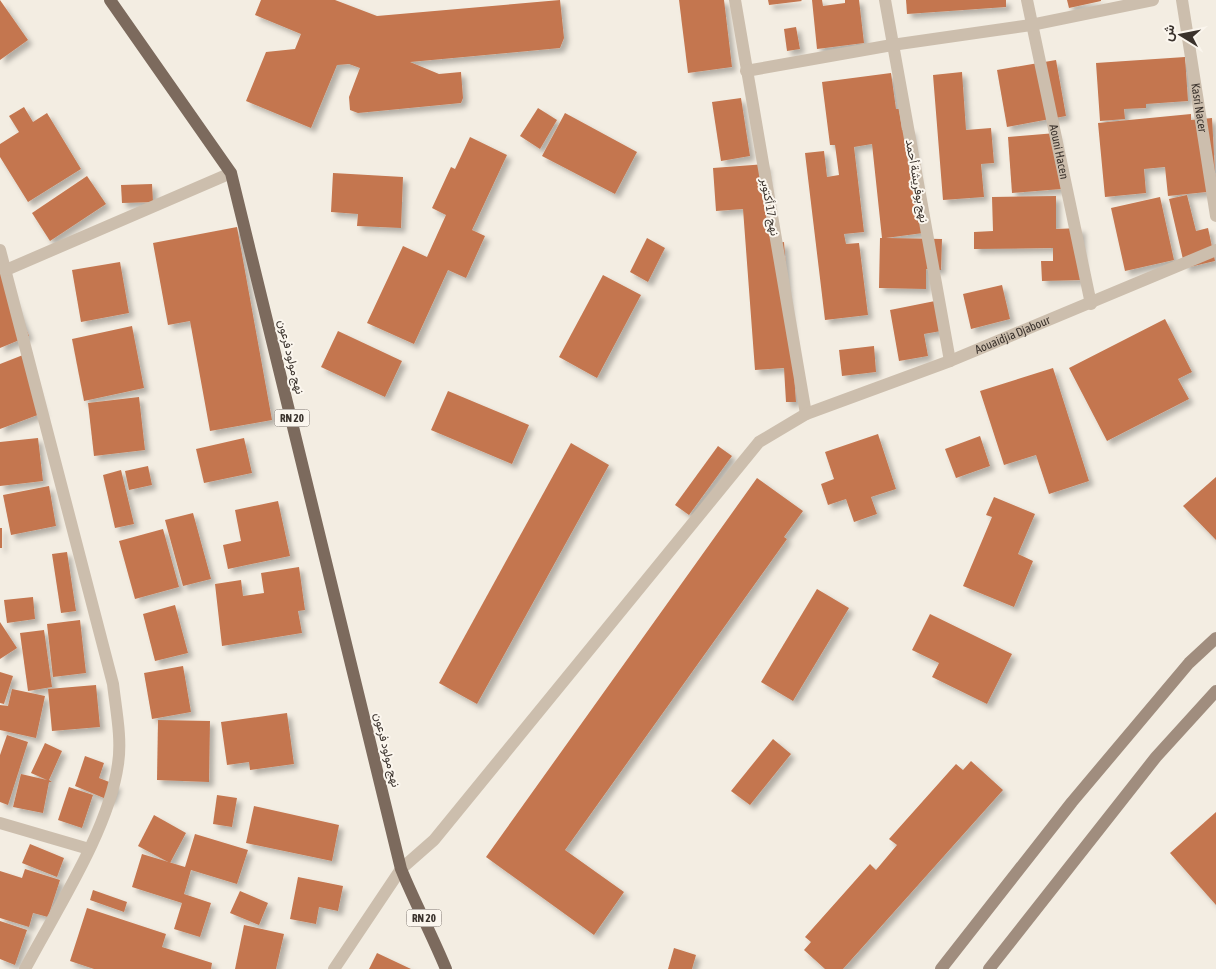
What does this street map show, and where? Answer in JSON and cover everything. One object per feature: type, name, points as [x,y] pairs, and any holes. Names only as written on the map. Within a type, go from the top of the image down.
[{"type":"main road","name":"نهج مولود فرعون","points":[[110,0],[231,173],[402,868]]},
{"type":"main road","points":[[941,969],[1078,795],[1190,663],[1216,638]]},
{"type":"main road","points":[[990,969],[1156,757],[1216,691]]},
{"type":"main road","name":"RN 20","points":[[402,868],[446,969]]},
{"type":"street","name":"نهج 17 أكتوبر","points":[[735,0],[806,414]]},
{"type":"street","name":"نهج بوفريشة أحمد","points":[[884,0],[950,361]]},
{"type":"street","name":"Aouni Hacen","points":[[1027,0],[1091,304]]},
{"type":"street","points":[[746,70],[892,44],[1031,25],[1153,0]]},
{"type":"street","name":"Kasri Nacer","points":[[1182,0],[1216,216]]},
{"type":"street","points":[[6,270],[231,173]]},
{"type":"street","points":[[0,250],[112,684],[118,732],[118,764],[105,810],[89,849],[25,969]]},
{"type":"street","name":"Aouaidjia Djabour","points":[[334,969],[402,868],[434,840],[759,442],[806,414],[950,361],[1091,304],[1216,250]]},
{"type":"street","points":[[0,822],[89,849]]},
{"type":"building","points":[[0,0],[28,40],[0,60]]},
{"type":"building","points":[[261,0],[335,0],[377,16],[560,0],[564,38],[560,48],[410,62],[439,74],[461,72],[463,98],[461,103],[358,113],[350,110],[349,97],[360,68],[349,64],[337,65],[311,128],[246,101],[266,52],[295,49],[301,34],[255,15]]},
{"type":"building","points":[[679,0],[724,0],[732,67],[688,73]]},
{"type":"building","points":[[768,0],[801,0],[802,1],[769,5]]},
{"type":"building","points":[[812,0],[822,0],[823,6],[845,3],[845,0],[859,0],[864,43],[817,49]]},
{"type":"building","points":[[906,0],[1006,0],[1006,7],[907,14]]},
{"type":"building","points":[[1067,0],[1101,0],[1101,1],[1069,8]]},
{"type":"building","points":[[796,27],[800,49],[787,51],[784,29]]},
{"type":"building","points":[[1185,57],[1188,101],[1146,104],[1146,108],[1124,109],[1125,119],[1100,121],[1096,63]]},
{"type":"building","points":[[1056,60],[1066,116],[1007,127],[997,70]]},
{"type":"building","points":[[962,72],[966,130],[991,128],[994,163],[981,164],[984,197],[943,200],[933,75]]},
{"type":"building","points":[[891,73],[896,109],[899,109],[902,130],[911,129],[923,233],[886,238],[942,239],[941,270],[926,269],[926,289],[879,288],[880,238],[882,238],[872,144],[854,147],[864,232],[844,234],[846,244],[859,243],[868,315],[825,320],[805,153],[824,151],[827,177],[839,175],[835,145],[830,145],[822,82]]},
{"type":"building","points":[[741,98],[750,156],[721,161],[712,102]]},
{"type":"building","points":[[24,107],[33,122],[47,113],[81,169],[28,202],[0,157],[0,144],[19,132],[9,116]]},
{"type":"building","points":[[538,108],[557,120],[540,149],[520,136]]},
{"type":"building","points":[[565,113],[637,152],[615,194],[542,156]]},
{"type":"building","points":[[1191,114],[1191,120],[1212,118],[1216,191],[1168,196],[1165,167],[1144,169],[1146,193],[1105,197],[1098,123]]},
{"type":"building","points":[[1056,133],[1061,189],[1012,193],[1008,137]]},
{"type":"building","points":[[470,137],[507,155],[472,230],[485,236],[466,278],[448,270],[414,344],[367,323],[403,246],[427,257],[446,215],[432,208],[451,167],[455,169]]},
{"type":"building","points":[[766,164],[772,244],[784,242],[796,402],[786,402],[784,368],[755,370],[743,209],[716,211],[713,168]]},
{"type":"building","points":[[333,173],[403,177],[401,228],[357,226],[358,214],[331,212]]},
{"type":"building","points":[[87,176],[106,204],[50,241],[32,213]]},
{"type":"building","points":[[152,184],[153,202],[122,203],[121,185]]},
{"type":"building","points":[[1187,195],[1196,231],[1208,228],[1215,261],[1185,268],[1169,199]]},
{"type":"building","points":[[1056,196],[1056,229],[1081,228],[1082,280],[1042,281],[1041,261],[1053,261],[1053,248],[974,249],[974,232],[993,231],[992,197]]},
{"type":"building","points":[[1160,197],[1174,260],[1125,271],[1111,208]]},
{"type":"building","points":[[237,227],[272,420],[210,431],[190,321],[168,325],[153,243]]},
{"type":"building","points":[[647,238],[665,248],[648,282],[630,272]]},
{"type":"building","points":[[120,262],[129,313],[81,322],[72,270]]},
{"type":"building","points":[[0,273],[2,273],[29,336],[0,348]]},
{"type":"building","points":[[603,275],[641,295],[597,378],[559,357]]},
{"type":"building","points":[[1002,285],[1010,319],[971,329],[963,294]]},
{"type":"building","points":[[935,301],[941,331],[924,334],[928,356],[899,361],[890,310]]},
{"type":"building","points":[[1165,319],[1192,372],[1178,379],[1189,399],[1107,441],[1069,368]]},
{"type":"building","points":[[132,326],[144,388],[84,401],[72,339]]},
{"type":"building","points":[[338,331],[402,361],[385,397],[321,367]]},
{"type":"building","points":[[874,346],[876,372],[842,376],[839,350]]},
{"type":"building","points":[[23,355],[43,413],[0,429],[0,364]]},
{"type":"building","points":[[1053,368],[1089,481],[1049,494],[1036,455],[1004,465],[980,391]]},
{"type":"building","points":[[448,391],[529,425],[512,464],[431,430]]},
{"type":"building","points":[[139,397],[145,450],[94,456],[88,403]]},
{"type":"building","points":[[878,434],[896,489],[871,497],[877,514],[854,522],[846,499],[828,505],[821,484],[834,479],[825,452]]},
{"type":"building","points":[[980,436],[990,466],[956,478],[945,449]]},
{"type":"building","points":[[38,438],[43,481],[0,486],[0,442]]},
{"type":"building","points":[[244,438],[252,473],[204,483],[196,449]]},
{"type":"building","points":[[571,443],[609,465],[477,704],[439,683]]},
{"type":"building","points":[[718,446],[732,456],[689,515],[675,505]]},
{"type":"building","points":[[148,466],[152,485],[129,490],[125,471]]},
{"type":"building","points":[[121,470],[134,524],[115,528],[103,475]]},
{"type":"building","points":[[1216,477],[1216,540],[1183,506]]},
{"type":"building","points":[[757,478],[803,511],[784,537],[787,539],[565,850],[624,892],[594,935],[486,857]]},
{"type":"building","points":[[49,486],[56,526],[11,535],[3,495]]},
{"type":"building","points":[[994,497],[1035,514],[1018,554],[1033,561],[1014,607],[963,586],[992,517],[986,515]]},
{"type":"building","points":[[278,501],[290,556],[228,569],[223,545],[241,541],[235,510]]},
{"type":"building","points":[[193,513],[211,579],[183,586],[165,520]]},
{"type":"building","points":[[0,528],[2,528],[2,548],[0,548]]},
{"type":"building","points":[[163,529],[179,587],[135,599],[119,541]]},
{"type":"building","points":[[67,552],[76,611],[61,613],[52,554]]},
{"type":"building","points":[[299,567],[305,610],[298,611],[302,633],[222,646],[215,584],[241,580],[243,596],[264,593],[261,573]]},
{"type":"building","points":[[817,589],[849,608],[793,701],[761,682]]},
{"type":"building","points":[[33,597],[35,619],[7,623],[4,600]]},
{"type":"building","points":[[175,605],[188,653],[155,661],[143,614]]},
{"type":"building","points":[[930,614],[1012,654],[987,704],[932,677],[939,663],[912,650]]},
{"type":"building","points":[[80,620],[86,673],[53,677],[47,624]]},
{"type":"building","points":[[0,622],[17,648],[0,659]]},
{"type":"building","points":[[44,630],[52,687],[28,691],[20,633]]},
{"type":"building","points":[[183,666],[191,712],[152,719],[144,673]]},
{"type":"building","points":[[0,672],[13,676],[4,704],[0,703]]},
{"type":"building","points":[[96,685],[100,727],[52,731],[48,689]]},
{"type":"building","points":[[12,689],[45,696],[36,738],[0,730],[0,705],[8,706]]},
{"type":"building","points":[[287,713],[294,764],[250,770],[249,762],[227,765],[221,722]]},
{"type":"building","points":[[158,720],[210,721],[209,782],[157,780]]},
{"type":"building","points":[[7,735],[28,742],[8,805],[0,802],[0,755]]},
{"type":"building","points":[[773,739],[791,754],[750,805],[731,791]]},
{"type":"building","points":[[45,743],[62,751],[49,780],[52,782],[49,782],[43,813],[13,807],[21,774],[47,780],[31,773]]},
{"type":"building","points":[[85,756],[104,763],[99,778],[117,785],[111,801],[75,786]]},
{"type":"building","points":[[971,761],[1003,790],[843,969],[825,969],[804,950],[811,942],[805,937],[870,864],[876,870],[897,845],[889,839],[956,764],[963,770]]},
{"type":"building","points":[[69,787],[93,795],[82,828],[58,820]]},
{"type":"building","points":[[217,795],[237,798],[232,827],[213,824]]},
{"type":"building","points":[[254,806],[339,825],[332,861],[246,843]]},
{"type":"building","points":[[1216,812],[1216,905],[1170,853]]},
{"type":"building","points":[[154,815],[186,833],[170,863],[138,846]]},
{"type":"building","points":[[195,834],[248,850],[237,884],[191,870],[184,894],[211,903],[200,937],[174,929],[182,903],[132,887],[142,854],[185,867]]},
{"type":"building","points":[[30,844],[64,858],[57,877],[22,863]]},
{"type":"building","points":[[25,869],[60,880],[48,917],[33,913],[29,927],[0,918],[0,871],[22,878]]},
{"type":"building","points":[[298,877],[343,886],[338,911],[319,907],[316,924],[290,919]]},
{"type":"building","points":[[93,890],[127,902],[124,912],[90,900]]},
{"type":"building","points":[[240,891],[268,903],[259,925],[230,913]]},
{"type":"building","points":[[87,908],[166,934],[162,947],[212,963],[211,969],[94,969],[70,961]]},
{"type":"building","points":[[0,921],[27,930],[15,965],[0,959]]},
{"type":"building","points":[[244,925],[284,934],[276,969],[235,969]]},
{"type":"building","points":[[674,948],[696,955],[692,969],[668,969]]},
{"type":"building","points":[[377,953],[411,969],[369,969]]}]
